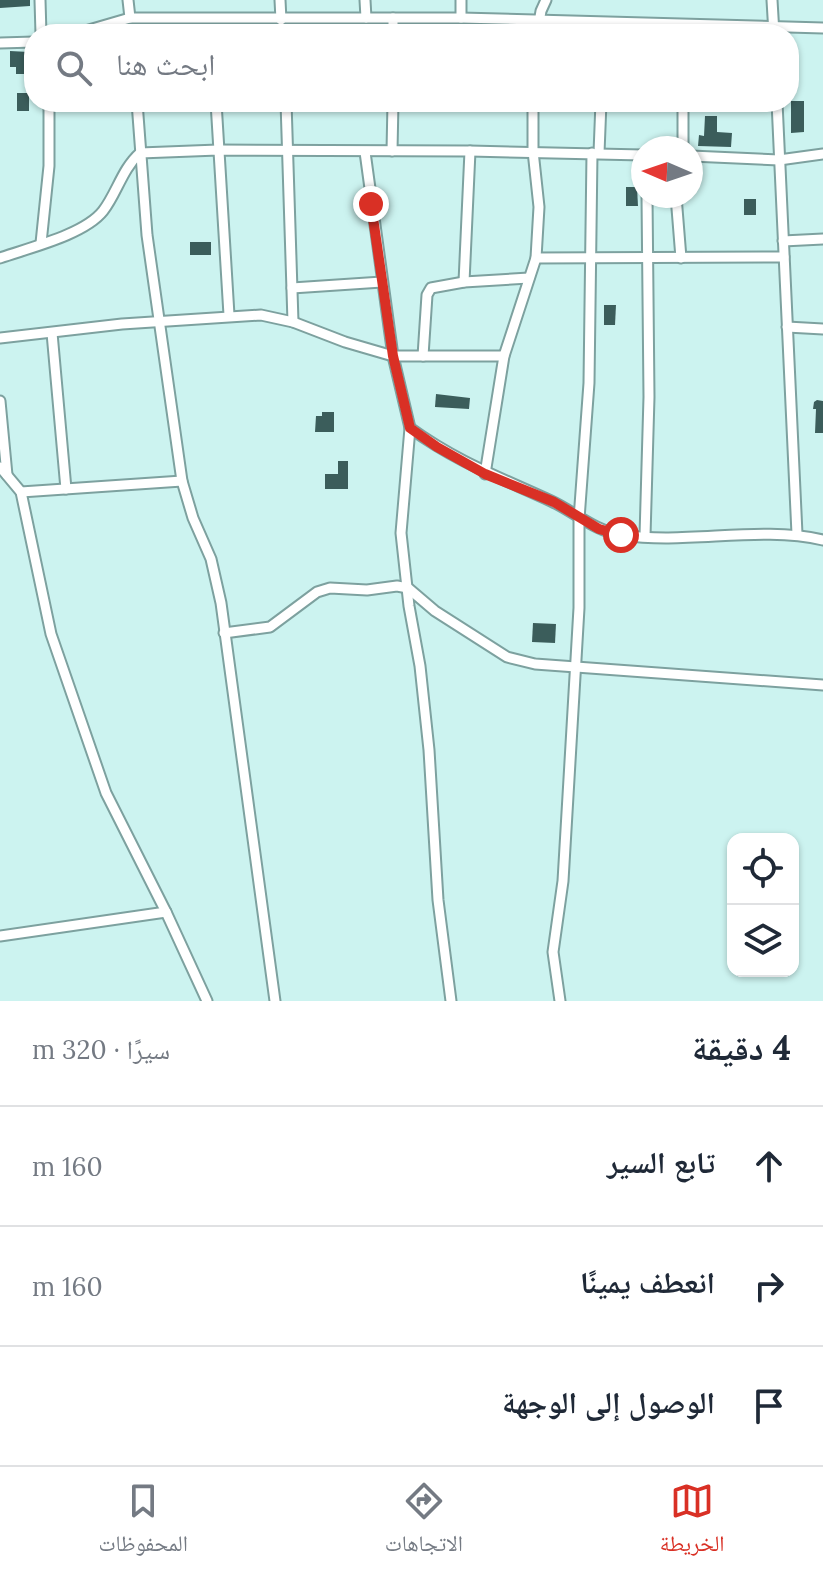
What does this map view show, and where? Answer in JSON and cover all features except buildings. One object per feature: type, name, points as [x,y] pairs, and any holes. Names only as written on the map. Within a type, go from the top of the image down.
[{"type":"street","points":[[40,0],[41,24]]},
{"type":"street","points":[[128,0],[130,18]]},
{"type":"street","points":[[280,0],[281,20]]},
{"type":"street","points":[[365,0],[366,18]]},
{"type":"street","points":[[461,0],[461,18]]},
{"type":"street","points":[[538,24],[546,0]]},
{"type":"street","points":[[772,0],[774,24]]},
{"type":"street","points":[[109,24],[130,18],[461,18],[592,24]]},
{"type":"street","points":[[393,18],[393,24]]},
{"type":"street","points":[[799,28],[823,28]]},
{"type":"street","points":[[0,43],[24,42]]},
{"type":"street","points":[[41,243],[49,166],[49,112]]},
{"type":"street","points":[[138,112],[158,321],[182,481],[193,518],[211,559],[275,1001]]},
{"type":"street","points":[[216,112],[229,315]]},
{"type":"street","points":[[286,112],[293,322]]},
{"type":"street","points":[[392,151],[393,112]]},
{"type":"street","points":[[485,474],[504,356],[536,258],[539,207],[533,151],[533,112]]},
{"type":"street","points":[[560,1001],[553,952],[563,881],[579,608],[579,519],[589,383],[591,258],[600,112]]},
{"type":"street","points":[[683,112],[683,136]]},
{"type":"street","points":[[777,112],[797,534]]},
{"type":"street","points":[[0,258],[94,221],[140,153],[218,150],[533,151],[631,154]]},
{"type":"street","points":[[464,282],[470,151]]},
{"type":"street","points":[[365,152],[393,356],[410,428],[401,533],[429,750],[438,900],[451,1001]]},
{"type":"street","points":[[703,157],[779,160],[823,154]]},
{"type":"street","points":[[645,536],[649,397],[647,208]]},
{"type":"street","points":[[677,208],[681,258]]},
{"type":"street","points":[[783,241],[823,239]]},
{"type":"street","points":[[536,258],[784,257]]},
{"type":"street","points":[[423,356],[427,295],[431,288],[464,282],[529,278]]},
{"type":"street","points":[[292,288],[382,282]]},
{"type":"street","points":[[0,338],[158,321],[261,315],[293,322],[393,356],[504,356]]},
{"type":"street","points":[[787,327],[823,329]]},
{"type":"street","points":[[52,333],[66,489]]},
{"type":"street","points":[[0,401],[4,471],[21,492],[35,550],[41,597],[76,708],[106,793],[207,1001]]},
{"type":"street","points":[[410,428],[485,474],[554,502],[579,519],[621,535],[699,538],[797,534],[823,540]]},
{"type":"street","points":[[21,492],[182,481]]},
{"type":"street","points":[[224,633],[270,627],[317,592],[330,588],[367,590],[397,586],[408,588],[446,619],[507,657],[535,664],[823,685]]},
{"type":"street","points":[[0,936],[166,912]]},
{"type":"route","points":[[371,204],[393,356],[410,428],[485,474],[554,502],[599,529],[621,535]]}]
